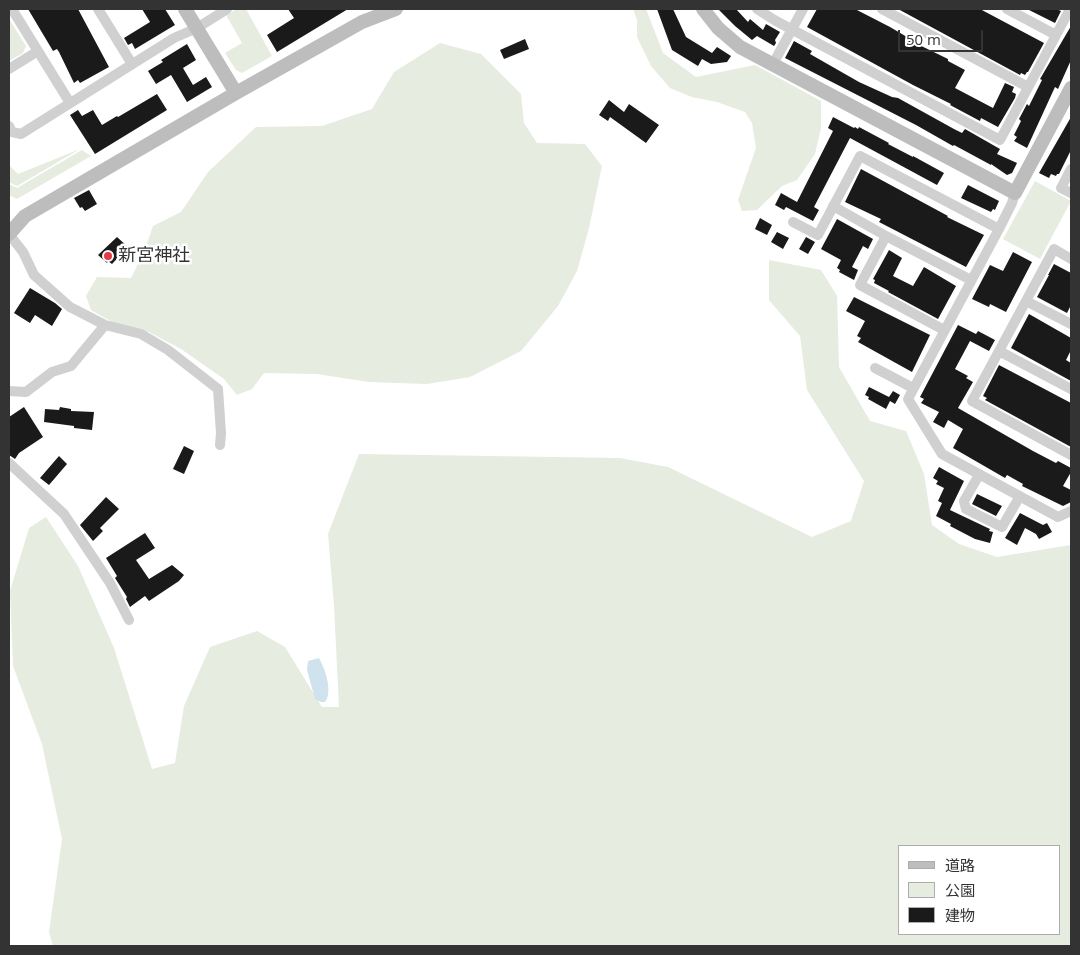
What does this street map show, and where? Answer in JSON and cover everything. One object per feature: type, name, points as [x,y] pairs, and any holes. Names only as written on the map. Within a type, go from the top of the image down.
[{"type":"street","points":[[12,9],[70,103]]},
{"type":"street","points":[[98,9],[132,64]]},
{"type":"street","points":[[185,9],[236,93]]},
{"type":"street","points":[[9,126],[12,132],[20,134],[174,38],[197,28],[227,9]]},
{"type":"street","points":[[220,445],[218,389],[168,350],[141,334],[105,325],[70,307],[34,274],[23,252],[9,234],[25,216],[236,93],[362,22],[396,9]]},
{"type":"street","points":[[703,9],[718,28],[740,47],[1015,193]]},
{"type":"street","points":[[757,9],[1000,140],[1070,9]]},
{"type":"street","points":[[773,64],[803,9]]},
{"type":"street","points":[[882,9],[1028,87]]},
{"type":"street","points":[[1007,9],[1056,35]]},
{"type":"street","points":[[9,69],[38,52]]},
{"type":"street","points":[[1071,88],[1015,193],[999,229],[908,399],[942,454],[1058,517],[1071,511]]},
{"type":"street","points":[[794,222],[818,234],[860,156],[999,229]]},
{"type":"street","points":[[1071,169],[1061,188],[1071,193]]},
{"type":"street","points":[[834,206],[886,236],[971,280]]},
{"type":"street","points":[[886,236],[860,285],[944,330]]},
{"type":"street","points":[[1071,259],[1054,249],[972,402],[1071,455]]},
{"type":"street","points":[[1026,301],[1071,324]]},
{"type":"street","points":[[9,391],[26,392],[52,372],[71,366],[105,325]]},
{"type":"street","points":[[999,351],[1071,390]]},
{"type":"street","points":[[875,368],[913,388]]},
{"type":"street","points":[[9,463],[64,514],[110,583],[129,620]]},
{"type":"street","points":[[979,475],[964,501],[966,509],[1002,528],[1020,496]]},
{"type":"green space","points":[[237,9],[246,9],[272,56],[242,73],[236,70],[225,53],[242,43],[226,15]]},
{"type":"green space","points":[[633,9],[646,9],[663,53],[696,77],[755,65],[821,101],[821,128],[815,154],[797,180],[782,186],[757,210],[742,211],[738,200],[756,148],[752,123],[745,112],[717,102],[692,97],[670,88],[651,66],[637,37],[637,20]]},
{"type":"green space","points":[[9,19],[26,46],[23,53],[9,61]]},
{"type":"green space","points":[[440,43],[481,54],[521,94],[524,123],[537,143],[585,144],[602,166],[589,228],[577,271],[558,306],[521,351],[470,377],[427,384],[369,382],[317,374],[264,373],[252,389],[237,395],[224,379],[181,349],[149,332],[117,325],[91,310],[86,296],[97,277],[131,278],[144,252],[153,226],[181,212],[208,172],[256,127],[322,126],[372,109],[394,72]]},
{"type":"green space","points":[[80,149],[17,186],[9,182],[9,165],[18,174]]},
{"type":"green space","points":[[82,150],[91,156],[17,199],[9,195],[9,184],[17,188]]},
{"type":"green space","points":[[1035,181],[1071,201],[1040,259],[1003,239]]},
{"type":"green space","points":[[769,260],[821,270],[837,296],[839,367],[870,421],[906,431],[924,474],[932,525],[959,544],[997,557],[1071,545],[1071,946],[53,946],[49,932],[62,839],[42,744],[13,666],[10,591],[29,528],[46,517],[78,566],[114,648],[152,769],[175,763],[184,706],[210,647],[257,631],[285,647],[322,707],[339,707],[328,534],[359,454],[620,458],[668,467],[812,537],[851,521],[864,481],[807,390],[800,336],[769,300]]},
{"type":"water","points":[[319,658],[326,674],[328,686],[325,702],[315,699],[307,670],[308,661]]},
{"type":"building","points":[[28,9],[78,9],[109,67],[80,83],[78,80],[74,83],[59,52],[57,49],[53,51]]},
{"type":"building","points":[[142,9],[165,9],[175,25],[135,49],[132,43],[128,45],[124,38],[150,22]]},
{"type":"building","points":[[288,9],[348,9],[277,52],[267,35],[294,18]]},
{"type":"building","points":[[657,9],[673,9],[686,37],[712,53],[717,47],[731,56],[727,62],[711,64],[702,59],[698,66],[672,50]]},
{"type":"building","points":[[718,9],[736,9],[748,22],[750,19],[763,30],[766,24],[780,32],[775,40],[776,43],[774,46],[757,36],[752,40]]},
{"type":"building","points":[[817,9],[855,9],[890,27],[907,37],[907,39],[948,59],[948,61],[965,70],[955,88],[993,108],[1005,83],[1014,87],[1012,92],[1016,94],[1015,98],[998,127],[981,118],[980,121],[807,27]]},
{"type":"building","points":[[898,9],[980,9],[1044,43],[1028,72],[1025,75],[1021,73],[1020,75]]},
{"type":"building","points":[[1027,9],[1056,9],[1061,11],[1055,23]]},
{"type":"building","points":[[1071,26],[1071,60],[1058,89],[1055,87],[1027,148],[1014,141],[1017,137],[1014,135],[1021,121],[1019,119],[1027,104],[1029,106],[1042,80],[1040,79]]},
{"type":"building","points":[[525,39],[529,49],[504,59],[500,50]]},
{"type":"building","points":[[794,41],[812,51],[810,54],[859,82],[898,98],[962,133],[965,129],[1000,149],[997,154],[1017,163],[1012,173],[1007,175],[991,164],[785,58]]},
{"type":"building","points":[[187,44],[196,60],[183,68],[193,85],[206,77],[212,87],[187,102],[171,75],[156,84],[148,71],[163,62],[161,60]]},
{"type":"building","points":[[157,94],[167,110],[95,154],[70,115],[78,110],[82,116],[93,110],[102,125]]},
{"type":"building","points":[[609,100],[624,112],[629,104],[659,125],[646,143],[610,117],[608,121],[599,115]]},
{"type":"building","points":[[833,117],[854,128],[858,129],[859,127],[944,173],[937,185],[850,138],[814,207],[819,210],[813,221],[786,207],[784,210],[775,205],[781,193],[797,202],[833,131],[828,128]]},
{"type":"building","points":[[1071,117],[1071,150],[1059,174],[1056,176],[1051,174],[1049,178],[1039,173]]},
{"type":"building","points":[[861,169],[947,217],[984,235],[966,267],[879,222],[881,219],[845,202]]},
{"type":"building","points":[[968,185],[999,201],[995,210],[993,209],[991,212],[961,198]]},
{"type":"building","points":[[89,190],[97,204],[85,211],[82,207],[80,208],[74,198]]},
{"type":"building","points":[[760,218],[772,225],[767,235],[755,229]]},
{"type":"building","points":[[837,219],[873,239],[868,249],[863,246],[852,267],[858,270],[854,280],[839,272],[840,270],[837,268],[841,260],[821,249]]},
{"type":"building","points":[[777,232],[789,238],[783,249],[771,242]]},
{"type":"building","points":[[117,237],[128,247],[112,264],[108,261],[107,263],[98,255]]},
{"type":"building","points":[[806,237],[815,242],[808,254],[799,249]]},
{"type":"building","points":[[889,250],[902,258],[893,276],[913,286],[924,267],[956,286],[938,319],[874,283],[875,280],[873,279]]},
{"type":"building","points":[[1013,252],[1032,262],[1006,312],[990,304],[989,307],[972,299],[990,265],[1003,271]]},
{"type":"building","points":[[1054,264],[1071,273],[1071,305],[1067,313],[1037,297]]},
{"type":"building","points":[[30,288],[62,309],[52,326],[35,315],[30,323],[14,313]]},
{"type":"building","points":[[854,297],[930,335],[912,372],[858,342],[861,338],[857,336],[865,321],[846,311]]},
{"type":"building","points":[[1029,314],[1071,338],[1071,350],[1066,360],[1071,363],[1071,381],[1011,348]]},
{"type":"building","points":[[958,325],[976,334],[978,331],[995,340],[989,351],[970,341],[955,369],[968,376],[966,378],[973,382],[958,408],[1033,451],[1056,463],[1058,461],[1071,468],[1071,472],[1063,486],[1071,490],[1071,502],[1063,506],[1022,486],[1023,484],[1007,475],[1005,478],[953,448],[963,429],[948,420],[944,428],[933,422],[939,412],[921,403],[924,399],[920,397]]},
{"type":"building","points":[[999,365],[1071,403],[1071,447],[985,400],[987,398],[983,396]]},
{"type":"building","points":[[869,387],[889,397],[893,391],[900,395],[895,404],[890,401],[886,409],[868,399],[869,397],[865,395]]},
{"type":"building","points":[[24,407],[43,437],[19,453],[15,459],[9,455],[9,417]]},
{"type":"building","points":[[60,407],[71,409],[71,411],[94,412],[92,430],[44,422],[45,409],[59,410]]},
{"type":"building","points":[[184,446],[194,451],[184,474],[173,469]]},
{"type":"building","points":[[59,456],[67,464],[49,485],[40,478]]},
{"type":"building","points":[[939,467],[964,481],[950,510],[990,529],[989,531],[993,532],[990,543],[975,539],[950,526],[951,524],[936,516],[942,503],[938,501],[944,488],[936,484],[938,481],[933,478]]},
{"type":"building","points":[[977,494],[1002,506],[996,516],[972,504]]},
{"type":"building","points":[[106,497],[119,509],[100,528],[103,531],[93,541],[80,525]]},
{"type":"building","points":[[1020,513],[1043,525],[1047,523],[1052,532],[1039,539],[1036,534],[1025,528],[1017,545],[1005,538]]},
{"type":"building","points":[[145,533],[155,548],[136,560],[149,579],[172,565],[184,575],[179,581],[149,601],[145,596],[130,607],[126,599],[127,597],[115,578],[117,576],[106,558]]},
{"type":"place","name":"新宮神社","points":[[108,256]]}]
